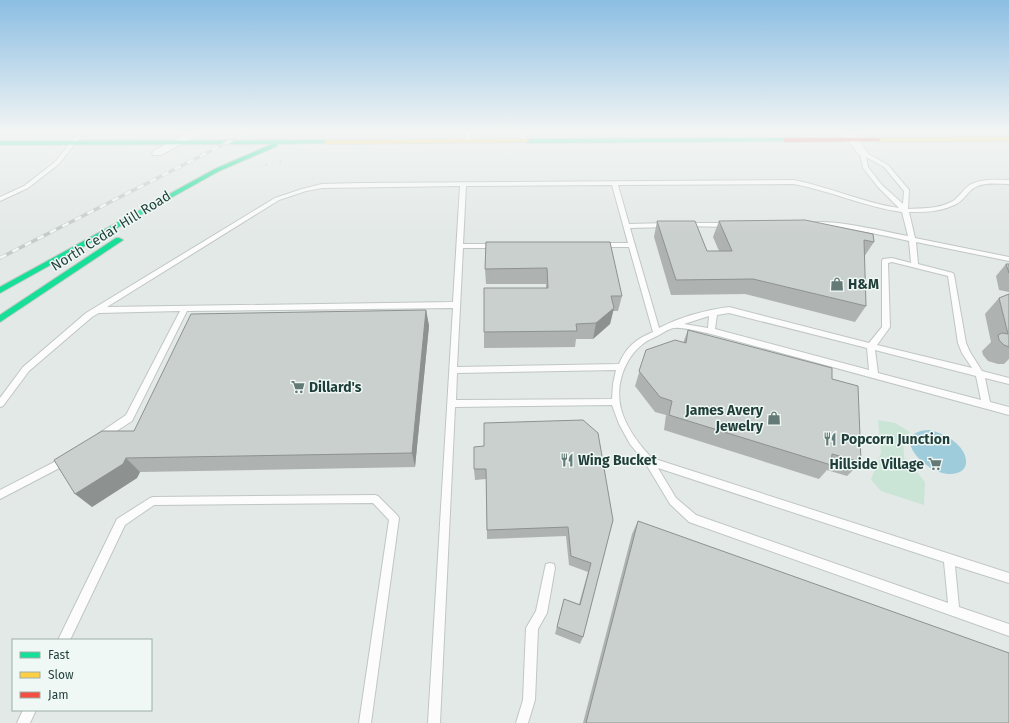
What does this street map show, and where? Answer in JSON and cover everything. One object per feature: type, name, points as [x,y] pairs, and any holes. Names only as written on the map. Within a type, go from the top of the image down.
[{"type":"main road","name":"North Cedar Hill Road","points":[[0,290],[217,170],[228,166]]},
{"type":"main road","name":"North Cedar Hill Road","points":[[230,176],[243,166]]},
{"type":"main road","name":"North Cedar Hill Road","points":[[0,320],[99,252],[126,237]]},
{"type":"lane","points":[[0,199],[26,187],[53,166]]},
{"type":"lane","points":[[865,166],[880,186],[905,210]]},
{"type":"lane","points":[[886,166],[907,191],[905,210],[912,239],[915,265]]},
{"type":"lane","points":[[0,404],[26,369],[96,310],[277,199],[322,186],[794,182],[810,184],[879,206],[924,211],[948,206],[959,199],[973,186],[985,182],[1009,182]]},
{"type":"lane","points":[[614,183],[657,333]]},
{"type":"lane","points":[[434,723],[463,184]]},
{"type":"lane","points":[[806,224],[826,224],[912,239],[1009,259]]},
{"type":"lane","points":[[626,226],[675,225]]},
{"type":"lane","points":[[683,225],[734,225]]},
{"type":"lane","points":[[596,245],[631,245]]},
{"type":"lane","points":[[460,246],[501,246]]},
{"type":"lane","points":[[874,375],[871,346],[886,327],[885,261],[892,260],[915,265],[951,275],[962,343],[966,354],[980,374],[986,404]]},
{"type":"lane","points":[[96,310],[457,305]]},
{"type":"lane","points":[[96,441],[129,418],[185,309]]},
{"type":"lane","points":[[711,331],[713,313],[729,310],[1009,381]]},
{"type":"lane","points":[[720,311],[673,325],[640,341],[627,355],[620,367],[616,402],[622,420],[634,444],[649,461],[673,501],[693,519],[1009,630]]},
{"type":"lane","points":[[673,325],[711,331],[1009,411]]},
{"type":"lane","points":[[453,370],[620,367]]},
{"type":"lane","points":[[0,395],[15,384]]},
{"type":"lane","points":[[451,404],[616,402]]},
{"type":"lane","points":[[0,495],[74,455]]},
{"type":"lane","points":[[649,461],[1009,578]]},
{"type":"lane","points":[[64,639],[121,522],[153,501],[375,499],[394,518],[364,723]]},
{"type":"lane","points":[[949,559],[954,610]]},
{"type":"lane","points":[[522,723],[529,700],[532,628],[541,613],[550,568]]},
{"type":"lane","points":[[24,723],[30,711]]},
{"type":"green space","points":[[878,420],[895,423],[910,432],[903,440],[904,457],[925,482],[924,505],[881,491],[871,480],[881,453]]},
{"type":"water","points":[[929,430],[947,436],[960,447],[966,458],[965,467],[962,471],[950,474],[940,472],[921,461],[914,453],[911,445],[911,438],[917,432]]},
{"type":"building","points":[[805,220],[873,234],[874,242],[864,240],[866,306],[753,279],[676,280],[657,221],[695,221],[707,251],[732,251],[719,221]]},
{"type":"building","points":[[486,242],[610,242],[622,296],[611,296],[614,308],[596,323],[576,324],[577,331],[484,332],[484,288],[548,288],[547,268],[485,269]]},
{"type":"building","points":[[1006,264],[1009,264],[1009,273]]},
{"type":"building","points":[[1009,294],[1009,347],[1004,345],[999,340],[998,335],[1002,333],[1008,334],[999,298]]},
{"type":"building","name":"Dillard's","points":[[426,310],[412,453],[126,458],[123,464],[75,494],[54,460],[102,431],[134,431],[191,314]]},
{"type":"building","points":[[688,330],[832,368],[832,379],[858,386],[861,462],[832,454],[831,465],[669,415],[672,401],[660,397],[639,371],[646,350],[675,340],[686,343]]},
{"type":"building","points":[[583,420],[598,433],[613,520],[583,637],[557,627],[564,599],[580,605],[591,563],[571,556],[568,527],[487,530],[486,469],[474,469],[474,447],[484,446],[484,423]]},
{"type":"building","points":[[638,521],[1009,653],[1009,723],[586,723]]},
{"type":"railway","points":[[0,258],[182,166]]},
{"type":"traffic: fast","points":[[0,290],[227,166]]},
{"type":"traffic: fast","points":[[0,319],[119,240]]},
{"type":"place","name":"H&M","points":[[837,284]]},
{"type":"place","name":"Dillard's","points":[[298,387]]},
{"type":"place","name":"James Avery Jewelry","points":[[774,418]]},
{"type":"place","name":"Popcorn Junction","points":[[830,439]]},
{"type":"place","name":"Wing Bucket","points":[[567,460]]},
{"type":"place","name":"Hillside Village","points":[[935,464]]}]
